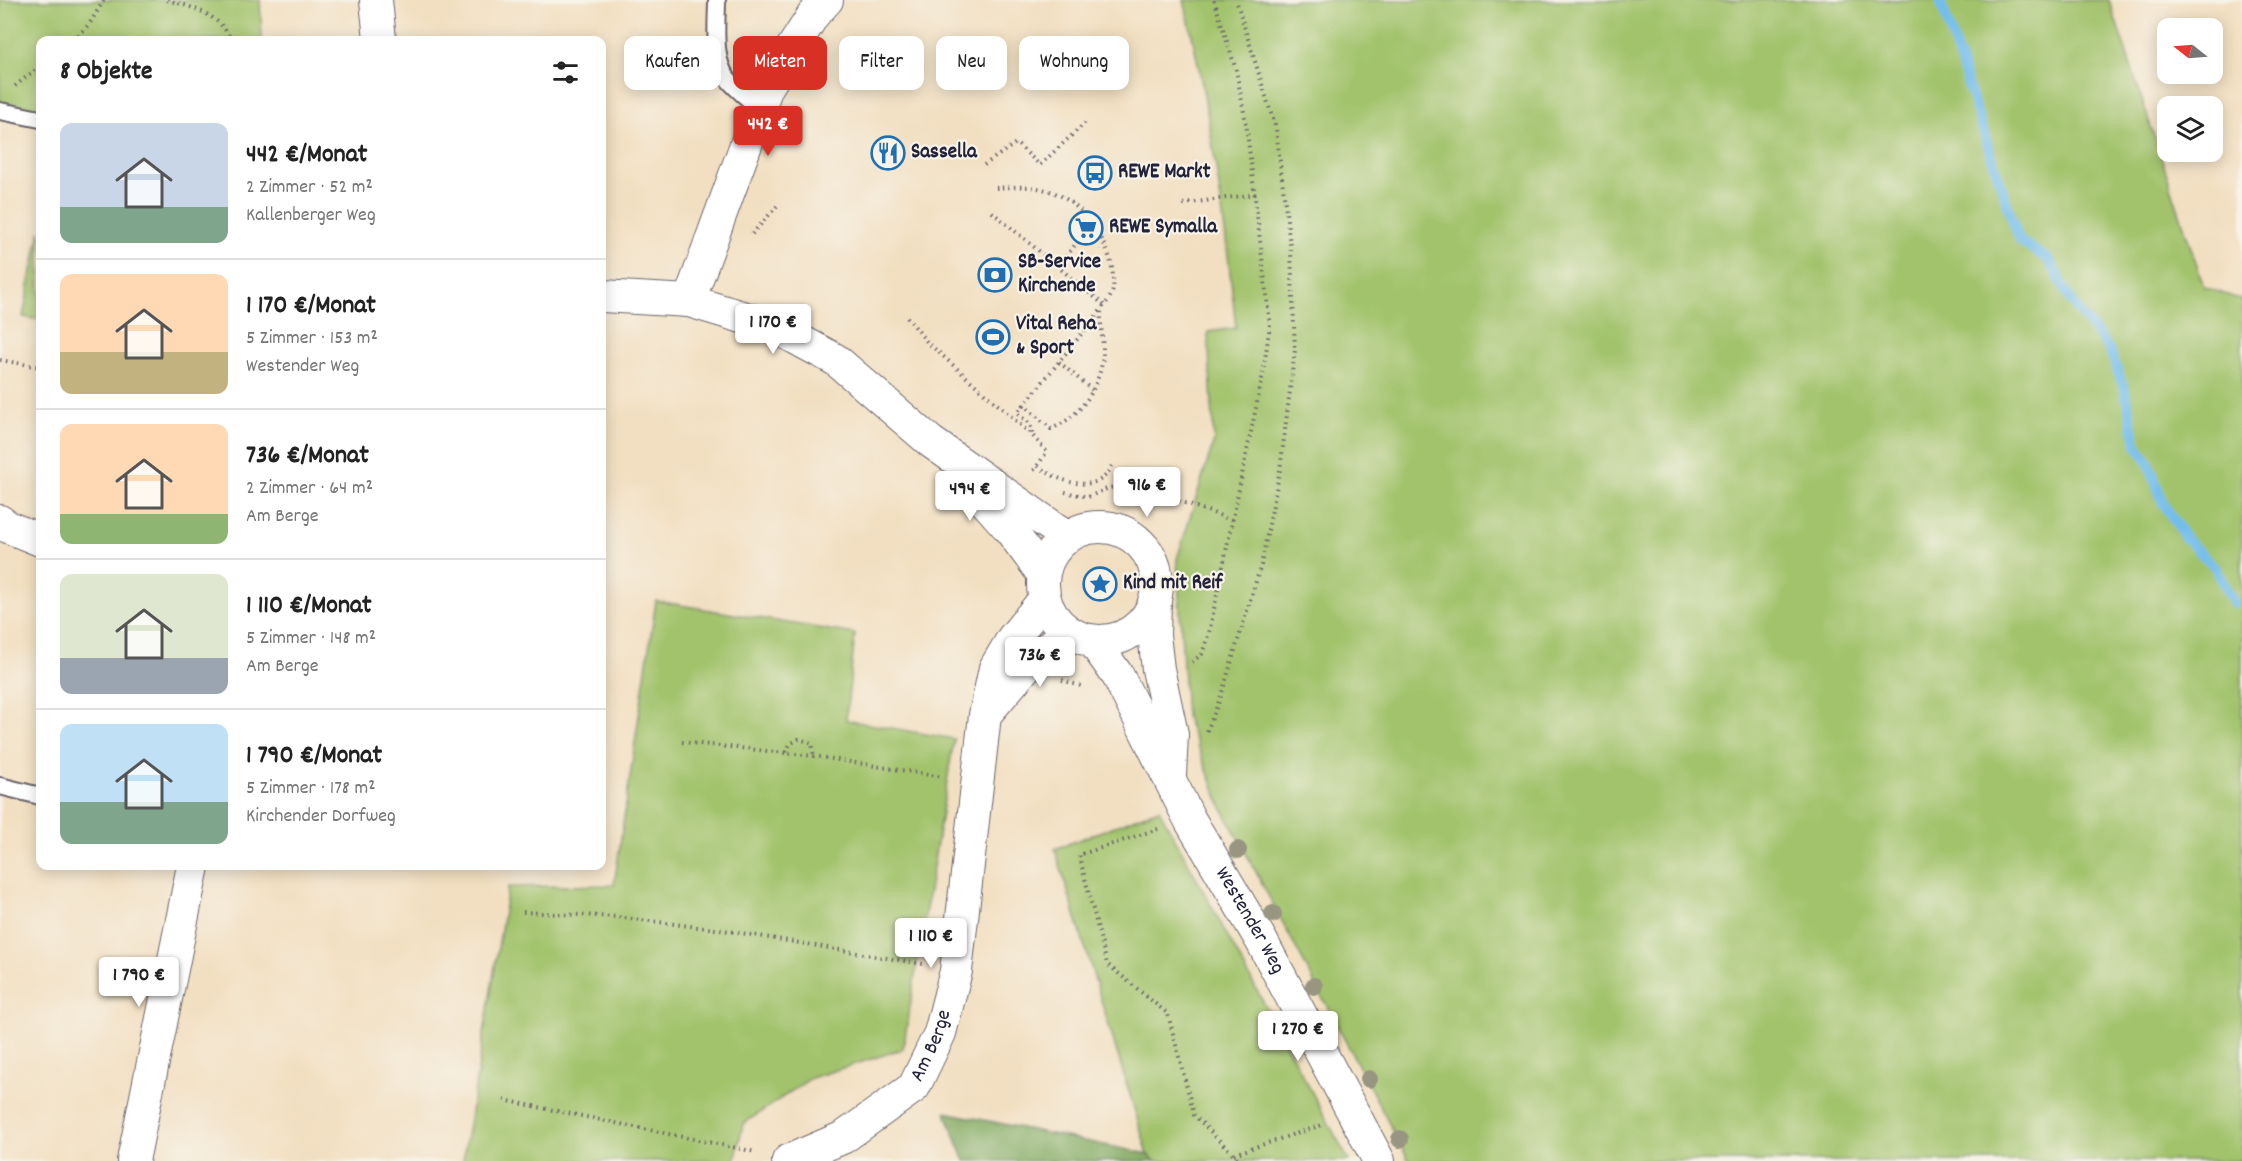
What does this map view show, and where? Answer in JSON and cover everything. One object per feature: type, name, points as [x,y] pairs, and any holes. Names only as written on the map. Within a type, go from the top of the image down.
[{"type":"street","points":[[376,0],[380,36]]},
{"type":"street","points":[[689,301],[766,87],[814,14],[827,0]]},
{"type":"street","points":[[606,296],[689,301],[775,327],[837,360],[930,442],[1008,527],[1044,587],[1054,618],[1081,637],[1113,640],[1131,632],[1145,619],[1155,601],[1157,584],[1155,567],[1143,545],[1123,531],[1094,526],[1066,537],[1051,553],[1044,587]]},
{"type":"street","points":[[930,442],[1066,537]]},
{"type":"street","points":[[0,521],[8,527],[36,538]]},
{"type":"street","name":"Am Berge","points":[[789,1160],[844,1137],[914,1086],[940,1033],[956,971],[985,715],[995,668],[1044,587]]},
{"type":"street","name":"Westender Weg","points":[[1155,601],[1154,635],[1158,669],[1172,734],[1170,777]]},
{"type":"street","points":[[985,715],[1029,663],[1081,637]]},
{"type":"street","name":"Westender Weg","points":[[1081,637],[1118,676],[1190,820],[1261,940],[1379,1161]]},
{"type":"street","points":[[134,1161],[192,870]]},
{"type":"lane","points":[[717,0],[718,49],[722,67],[727,78],[759,108]]},
{"type":"lane","points":[[0,111],[36,117]]},
{"type":"lane","points":[[0,786],[36,795]]},
{"type":"path","points":[[78,36],[90,23],[104,0]]},
{"type":"path","points":[[167,0],[199,10],[220,22],[229,36]]},
{"type":"path","points":[[1158,669],[1191,662],[1202,654],[1209,633],[1263,374],[1270,324],[1246,123],[1236,70],[1214,0]]},
{"type":"path","points":[[1206,735],[1221,696],[1261,566],[1280,470],[1295,350],[1291,253],[1276,129],[1236,0]]},
{"type":"path","points":[[984,165],[1016,143],[1040,165],[1085,123]]},
{"type":"path","points":[[996,188],[1020,186],[1044,189],[1071,202],[1104,243],[1114,279],[1112,296],[1017,413],[1030,424],[1033,436]]},
{"type":"path","points":[[1183,204],[1256,194]]},
{"type":"path","points":[[992,212],[1104,305]]},
{"type":"path","points":[[1059,266],[1091,224]]},
{"type":"path","points":[[1024,405],[1051,429],[1065,423],[1084,406],[1102,363],[1101,310]]},
{"type":"path","points":[[907,317],[927,342],[1033,436],[1047,452],[1028,478]]},
{"type":"path","points":[[0,360],[36,366]]},
{"type":"path","points":[[1059,362],[1092,390]]},
{"type":"path","points":[[1038,466],[1048,475],[1077,485],[1100,480],[1112,468],[1113,462]]},
{"type":"path","points":[[1058,490],[1088,497],[1109,488],[1133,484],[1232,520]]},
{"type":"path","points":[[786,752],[790,744],[799,739],[812,743],[814,756]]},
{"type":"path","points":[[682,742],[786,752],[940,777]]},
{"type":"path","points":[[1156,830],[1079,855],[1107,964],[1168,1014],[1194,1115],[1240,1161]]},
{"type":"path","points":[[523,912],[617,917],[723,930],[930,965]]},
{"type":"path","points":[[504,1100],[789,1160]]},
{"type":"path","points":[[1234,1154],[1300,1130]]},
{"type":"green space","points":[[0,0],[260,0],[262,36],[36,36],[36,107],[0,102]]},
{"type":"green space","points":[[1184,0],[2109,0],[2157,145],[2157,162],[2163,162],[2204,287],[2242,300],[2242,1161],[1409,1161],[1222,808],[1186,717],[1177,559],[1214,441],[1208,332],[1236,328],[1216,163]]},
{"type":"green space","points":[[36,251],[36,319],[23,317]]},
{"type":"green space","points":[[656,601],[855,634],[846,720],[954,739],[903,1049],[811,1078],[743,1124],[735,1161],[463,1161],[508,887],[614,885]]},
{"type":"green space","points":[[1159,809],[1349,1161],[1155,1161],[1148,1154],[1055,849]]},
{"type":"green space","points":[[945,1112],[1148,1154],[1155,1161],[965,1161]]},
{"type":"waterway","points":[[1940,0],[2019,240],[2049,260],[2073,304],[2109,349],[2125,390],[2136,444],[2149,463],[2163,503],[2186,539],[2215,567],[2234,603]]},
{"type":"place","name":"Sassella","points":[[888,153]]},
{"type":"place","name":"REWE Markt","points":[[1095,173]]},
{"type":"place","name":"REWE Symalla","points":[[1086,228]]},
{"type":"place","name":"SB-Service Kirchende","points":[[995,275]]},
{"type":"place","name":"Vital Reha & Sport","points":[[993,337]]},
{"type":"place","name":"Kind mit Reif","points":[[1100,584]]}]
